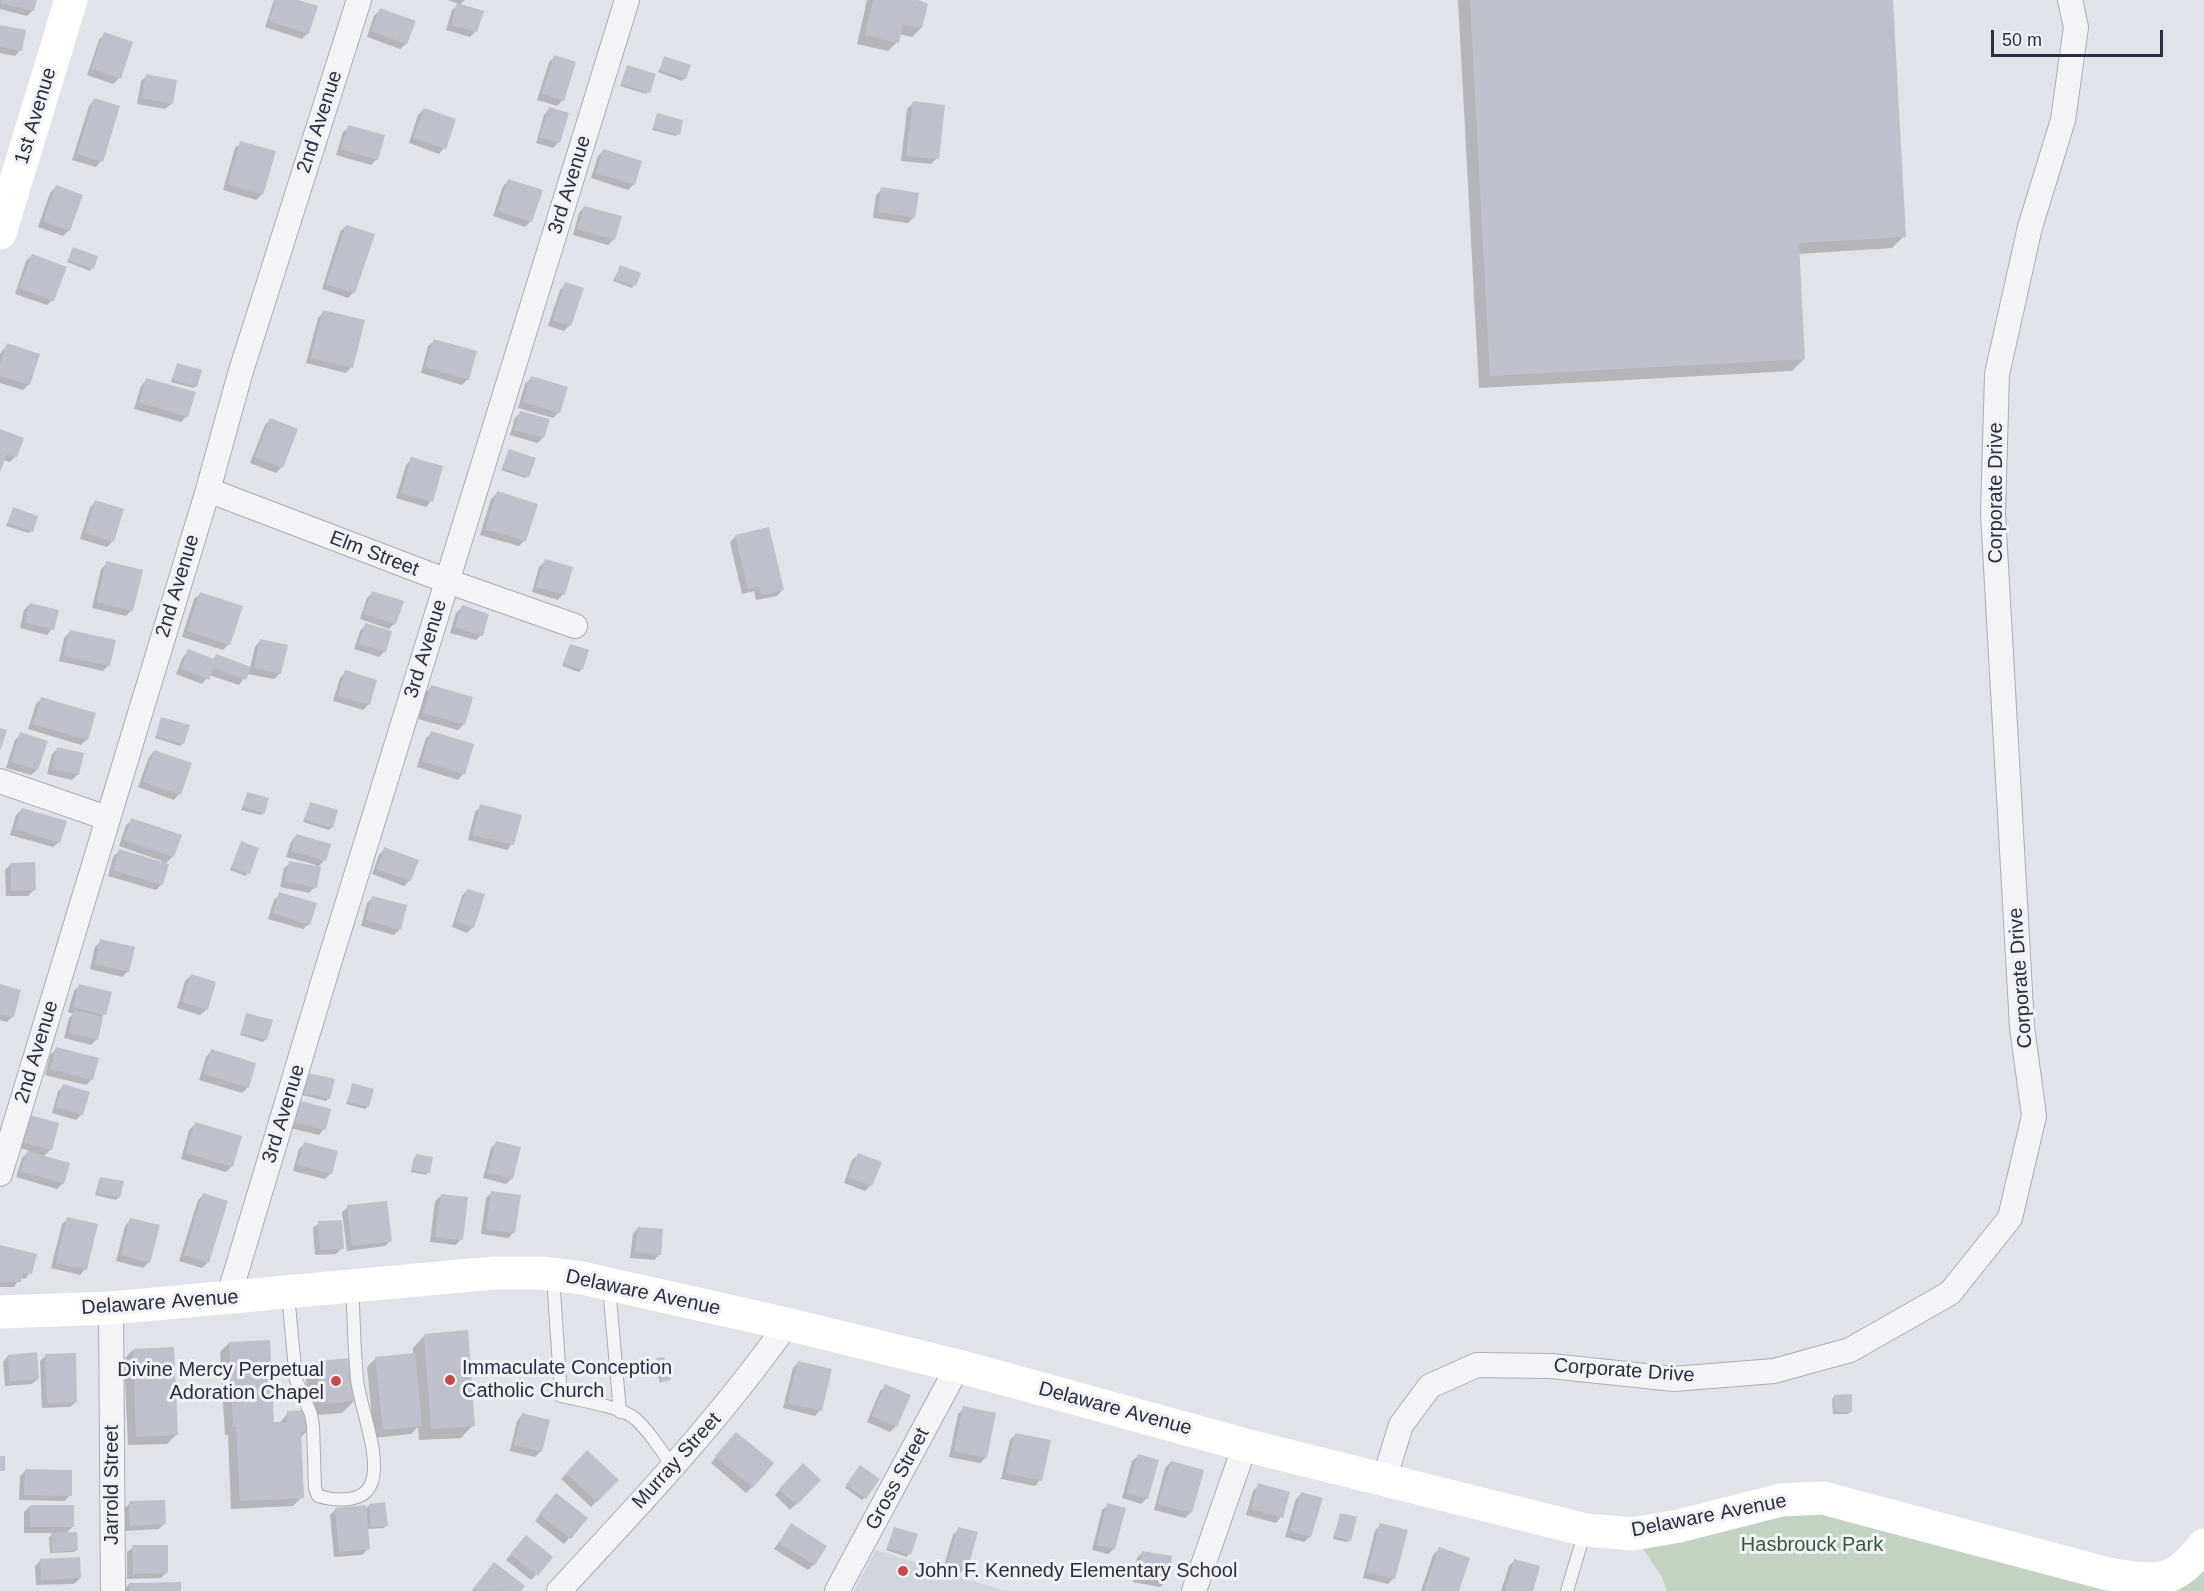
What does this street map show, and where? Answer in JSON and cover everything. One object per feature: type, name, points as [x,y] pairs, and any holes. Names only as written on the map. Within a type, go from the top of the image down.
[{"type":"street","name":"1st Avenue","points":[[0,233],[71,0]]},
{"type":"street","name":"2nd Avenue","points":[[0,1174],[208,490],[240,374],[359,0]]},
{"type":"street","name":"3rd Avenue","points":[[228,1299],[325,975],[627,0]]},
{"type":"street","name":"Corporate Drive","points":[[1384,1480],[1401,1425],[1430,1386],[1477,1365],[1551,1366],[1674,1379],[1774,1371],[1850,1350],[1950,1293],[2010,1218],[2034,1116],[2022,1027],[1993,525],[1996,374],[2030,227],[2063,120],[2076,27],[2070,0]]},
{"type":"street","name":"Elm Street","points":[[208,490],[447,581],[575,626]]},
{"type":"street","points":[[0,781],[107,818]]},
{"type":"street","name":"Delaware Avenue","points":[[0,1312],[111,1308],[228,1299],[494,1273],[553,1275],[608,1282],[958,1366],[1245,1445],[1586,1530],[1633,1534],[1679,1526],[1781,1500],[1823,1498],[2109,1574],[2151,1580],[2166,1578],[2190,1563],[2204,1545]]},
{"type":"street","name":"Jarrold Street","points":[[111,1308],[113,1591]]},
{"type":"street","name":"Murray Street","points":[[559,1591],[728,1404],[787,1324]]},
{"type":"street","name":"Gross Street","points":[[837,1591],[958,1366]]},
{"type":"street","points":[[1194,1591],[1245,1445]]},
{"type":"lane","points":[[553,1275],[561,1396],[633,1417],[666,1455],[672,1468]]},
{"type":"lane","points":[[608,1282],[613,1311],[620,1412]]},
{"type":"lane","points":[[287,1293],[296,1380],[311,1414],[313,1425],[315,1488],[318,1496],[331,1500],[356,1497],[366,1493],[372,1483],[374,1470],[358,1381],[352,1286]]},
{"type":"lane","points":[[1567,1591],[1586,1530]]},
{"type":"shaded area","name":"John F. Kennedy Elementary School","points":[[876,1550],[1005,1591],[854,1591]]},
{"type":"green space","name":"Hasbrouck Park","points":[[1781,1500],[2150,1580],[2204,1545],[2204,1591],[1667,1591],[1662,1577],[1633,1534]]},
{"type":"building","points":[[2,0],[37,0],[34,11],[1,3]]},
{"type":"building","points":[[276,0],[298,0],[318,6],[309,34],[269,21]]},
{"type":"building","points":[[873,0],[918,0],[928,4],[922,28],[903,24],[899,43],[865,35]]},
{"type":"building","points":[[1470,0],[1893,0],[1906,237],[1799,243],[1805,359],[1490,376]]},
{"type":"building","points":[[457,3],[484,11],[477,32],[451,25]]},
{"type":"building","points":[[380,8],[416,21],[407,44],[371,31]]},
{"type":"building","points":[[0,25],[26,30],[22,51],[0,47]]},
{"type":"building","points":[[104,32],[133,42],[121,79],[91,69]]},
{"type":"building","points":[[554,55],[576,62],[564,101],[542,94]]},
{"type":"building","points":[[664,56],[691,65],[686,79],[660,70]]},
{"type":"building","points":[[627,65],[656,74],[650,93],[621,84]]},
{"type":"building","points":[[146,74],[177,80],[173,104],[142,98]]},
{"type":"building","points":[[94,98],[120,106],[103,162],[77,154]]},
{"type":"building","points":[[913,101],[945,105],[939,159],[906,156]]},
{"type":"building","points":[[549,107],[569,113],[560,143],[540,137]]},
{"type":"building","points":[[424,108],[456,119],[446,149],[413,138]]},
{"type":"building","points":[[657,113],[683,120],[680,135],[653,128]]},
{"type":"building","points":[[348,125],[385,135],[378,160],[341,149]]},
{"type":"building","points":[[240,141],[276,151],[263,195],[228,184]]},
{"type":"building","points":[[603,149],[642,161],[635,185],[596,173]]},
{"type":"building","points":[[508,179],[543,190],[532,222],[498,211]]},
{"type":"building","points":[[56,185],[83,195],[70,231],[43,221]]},
{"type":"building","points":[[881,187],[919,193],[915,218],[878,212]]},
{"type":"building","points":[[584,206],[622,216],[615,240],[577,229]]},
{"type":"building","points":[[346,225],[375,234],[355,293],[326,284]]},
{"type":"building","points":[[73,247],[98,256],[94,269],[68,260]]},
{"type":"building","points":[[32,254],[67,267],[54,301],[19,288]]},
{"type":"building","points":[[620,265],[641,273],[636,286],[615,279]]},
{"type":"building","points":[[565,282],[584,288],[571,326],[553,320]]},
{"type":"building","points":[[323,310],[365,320],[353,368],[311,358]]},
{"type":"building","points":[[434,339],[477,351],[469,380],[425,367]]},
{"type":"building","points":[[7,343],[40,354],[30,385],[0,376],[0,364]]},
{"type":"building","points":[[177,363],[202,370],[197,387],[172,379]]},
{"type":"building","points":[[531,376],[568,387],[560,413],[523,402]]},
{"type":"building","points":[[146,378],[196,392],[188,417],[139,403]]},
{"type":"building","points":[[520,411],[550,419],[544,438],[514,430]]},
{"type":"building","points":[[270,418],[298,429],[283,468],[255,457]]},
{"type":"building","points":[[0,429],[24,438],[17,457],[7,454],[0,473]]},
{"type":"building","points":[[509,449],[536,458],[529,477],[502,468]]},
{"type":"building","points":[[411,457],[443,466],[433,502],[401,493]]},
{"type":"building","points":[[497,491],[538,504],[526,541],[485,529]]},
{"type":"building","points":[[95,500],[124,509],[114,542],[85,533]]},
{"type":"building","points":[[13,507],[38,516],[33,532],[8,523]]},
{"type":"building","points":[[769,527],[784,590],[761,595],[759,586],[748,589],[735,535]]},
{"type":"building","points":[[545,559],[573,567],[565,595],[536,587]]},
{"type":"building","points":[[106,561],[143,570],[133,611],[97,602]]},
{"type":"building","points":[[372,591],[404,601],[396,624],[364,614]]},
{"type":"building","points":[[200,592],[243,606],[230,645],[187,631]]},
{"type":"building","points":[[30,603],[59,610],[54,630],[25,622]]},
{"type":"building","points":[[462,605],[489,614],[483,636],[455,627]]},
{"type":"building","points":[[365,623],[392,631],[386,652],[359,644]]},
{"type":"building","points":[[70,630],[116,640],[110,666],[64,656]]},
{"type":"building","points":[[260,639],[288,645],[281,674],[254,668]]},
{"type":"building","points":[[570,644],[589,650],[583,670],[564,664]]},
{"type":"building","points":[[188,649],[214,659],[216,654],[251,667],[246,680],[213,668],[209,680],[181,668]]},
{"type":"building","points":[[345,670],[377,680],[370,705],[338,696]]},
{"type":"building","points":[[431,685],[473,697],[465,725],[423,713]]},
{"type":"building","points":[[41,697],[96,713],[88,740],[33,724]]},
{"type":"building","points":[[161,717],[190,725],[184,744],[156,736]]},
{"type":"building","points":[[0,728],[7,730],[0,751]]},
{"type":"building","points":[[431,731],[474,744],[465,775],[422,761]]},
{"type":"building","points":[[20,732],[48,741],[38,770],[11,762]]},
{"type":"building","points":[[57,747],[84,753],[79,775],[52,769]]},
{"type":"building","points":[[154,750],[192,763],[181,795],[143,782]]},
{"type":"building","points":[[247,792],[269,798],[265,813],[243,807]]},
{"type":"building","points":[[310,802],[338,810],[333,828],[305,820]]},
{"type":"building","points":[[480,804],[522,815],[514,845],[473,835]]},
{"type":"building","points":[[22,808],[67,821],[60,843],[15,829]]},
{"type":"building","points":[[131,818],[182,835],[174,857],[124,840]]},
{"type":"building","points":[[296,834],[331,844],[326,861],[291,851]]},
{"type":"building","points":[[241,841],[259,848],[250,874],[231,868]]},
{"type":"building","points":[[384,847],[419,860],[411,881],[377,869]]},
{"type":"building","points":[[119,849],[169,864],[163,885],[113,870]]},
{"type":"building","points":[[289,861],[321,867],[317,888],[285,881]]},
{"type":"building","points":[[35,862],[36,890],[11,891],[11,863]]},
{"type":"building","points":[[467,889],[485,894],[474,928],[456,921]]},
{"type":"building","points":[[279,892],[317,903],[310,925],[273,913]]},
{"type":"building","points":[[372,896],[407,905],[401,930],[366,920]]},
{"type":"building","points":[[100,939],[135,947],[129,972],[95,964]]},
{"type":"building","points":[[191,974],[216,982],[208,1010],[182,1002]]},
{"type":"building","points":[[0,984],[21,990],[14,1017],[0,1014]]},
{"type":"building","points":[[79,984],[112,992],[106,1015],[73,1007]]},
{"type":"building","points":[[74,1010],[103,1017],[98,1040],[69,1033]]},
{"type":"building","points":[[246,1013],[273,1020],[267,1040],[241,1033]]},
{"type":"building","points":[[56,1047],[99,1058],[93,1080],[50,1069]]},
{"type":"building","points":[[211,1049],[256,1063],[249,1088],[204,1074]]},
{"type":"building","points":[[308,1073],[335,1079],[330,1099],[304,1093]]},
{"type":"building","points":[[352,1083],[374,1089],[369,1107],[348,1102]]},
{"type":"building","points":[[63,1084],[90,1092],[83,1115],[56,1107]]},
{"type":"building","points":[[301,1101],[331,1109],[326,1130],[295,1122]]},
{"type":"building","points":[[29,1115],[59,1123],[52,1150],[22,1142]]},
{"type":"building","points":[[195,1122],[242,1136],[233,1167],[186,1153]]},
{"type":"building","points":[[496,1141],[521,1147],[513,1179],[488,1173]]},
{"type":"building","points":[[304,1142],[338,1151],[332,1174],[297,1165]]},
{"type":"building","points":[[27,1151],[70,1163],[64,1184],[21,1171]]},
{"type":"building","points":[[858,1153],[882,1162],[872,1186],[848,1177]]},
{"type":"building","points":[[416,1154],[433,1157],[430,1173],[412,1170]]},
{"type":"building","points":[[100,1177],[124,1181],[120,1198],[97,1193]]},
{"type":"building","points":[[491,1191],[521,1195],[515,1233],[486,1229]]},
{"type":"building","points":[[203,1193],[228,1201],[209,1263],[184,1255]]},
{"type":"building","points":[[441,1194],[468,1197],[463,1240],[435,1237]]},
{"type":"building","points":[[387,1201],[392,1241],[352,1246],[347,1205]]},
{"type":"building","points":[[67,1217],[98,1224],[87,1270],[56,1263]]},
{"type":"building","points":[[130,1218],[160,1225],[150,1263],[121,1255]]},
{"type":"building","points":[[342,1220],[344,1249],[320,1250],[318,1221]]},
{"type":"building","points":[[638,1227],[663,1229],[661,1255],[635,1252]]},
{"type":"building","points":[[0,1245],[37,1254],[32,1274],[23,1273],[21,1282],[0,1282]]},
{"type":"building","name":"Immaculate Conception Catholic Church","points":[[468,1330],[475,1426],[431,1429],[424,1334]]},
{"type":"building","points":[[270,1340],[274,1422],[287,1422],[287,1411],[308,1410],[309,1431],[301,1432],[304,1498],[240,1501],[236,1427],[233,1427],[229,1342]]},
{"type":"building","points":[[174,1347],[178,1435],[136,1437],[133,1349]]},
{"type":"building","points":[[37,1352],[39,1379],[10,1381],[8,1355]]},
{"type":"building","points":[[76,1353],[77,1402],[47,1403],[45,1354]]},
{"type":"building","points":[[415,1353],[422,1426],[383,1430],[375,1357]]},
{"type":"building","points":[[664,1357],[671,1380],[662,1382],[656,1358]]},
{"type":"building","name":"Divine Mercy Perpetual Adoration Chapel","points":[[352,1358],[356,1401],[321,1404],[317,1361]]},
{"type":"building","points":[[798,1361],[832,1369],[822,1411],[788,1403]]},
{"type":"building","points":[[885,1384],[911,1395],[897,1427],[872,1416]]},
{"type":"building","points":[[1852,1394],[1852,1412],[1835,1412],[1834,1395]]},
{"type":"building","points":[[963,1406],[996,1413],[987,1458],[954,1451]]},
{"type":"building","points":[[522,1413],[550,1420],[542,1452],[514,1445]]},
{"type":"building","points":[[736,1432],[774,1463],[753,1488],[715,1456]]},
{"type":"building","points":[[1015,1433],[1051,1440],[1042,1481],[1006,1473]]},
{"type":"building","points":[[587,1450],[619,1480],[597,1502],[566,1473]]},
{"type":"building","points":[[1138,1454],[1159,1460],[1148,1499],[1127,1493]]},
{"type":"building","points":[[0,1456],[5,1456],[5,1471],[0,1471]]},
{"type":"building","points":[[1171,1461],[1204,1470],[1192,1513],[1158,1504]]},
{"type":"building","points":[[803,1463],[821,1480],[797,1505],[779,1489]]},
{"type":"building","points":[[860,1465],[880,1479],[866,1499],[846,1485]]},
{"type":"building","points":[[25,1469],[72,1470],[72,1496],[24,1495]]},
{"type":"building","points":[[1258,1483],[1290,1492],[1283,1518],[1251,1509]]},
{"type":"building","points":[[1301,1492],[1323,1498],[1311,1537],[1290,1531]]},
{"type":"building","points":[[556,1493],[588,1518],[571,1539],[539,1514]]},
{"type":"building","points":[[165,1500],[166,1524],[130,1526],[129,1501]]},
{"type":"building","points":[[385,1502],[388,1526],[371,1527],[369,1504]]},
{"type":"building","points":[[1107,1503],[1126,1508],[1115,1549],[1097,1545]]},
{"type":"building","points":[[30,1505],[74,1505],[74,1527],[30,1527]]},
{"type":"building","points":[[366,1505],[370,1549],[339,1552],[335,1508]]},
{"type":"building","points":[[1340,1513],[1357,1517],[1351,1541],[1334,1536]]},
{"type":"building","points":[[791,1523],[827,1546],[815,1565],[779,1543]]},
{"type":"building","points":[[1380,1523],[1408,1530],[1395,1579],[1367,1572]]},
{"type":"building","points":[[894,1527],[918,1534],[911,1555],[887,1548]]},
{"type":"building","points":[[958,1527],[978,1532],[968,1568],[948,1563]]},
{"type":"building","points":[[77,1532],[78,1550],[52,1552],[51,1533]]},
{"type":"building","points":[[526,1535],[553,1557],[538,1576],[510,1554]]},
{"type":"building","points":[[132,1545],[168,1545],[168,1573],[133,1574]]},
{"type":"building","points":[[1439,1547],[1470,1558],[1459,1591],[1424,1591]]},
{"type":"building","points":[[1142,1551],[1172,1556],[1168,1582],[1138,1577]]},
{"type":"building","points":[[80,1557],[81,1578],[41,1580],[40,1559]]},
{"type":"building","points":[[1514,1559],[1540,1566],[1533,1591],[1505,1591]]},
{"type":"building","points":[[494,1562],[525,1586],[521,1591],[472,1590]]},
{"type":"building","points":[[181,1582],[181,1591],[129,1591],[129,1583]]},
{"type":"place","name":"Immaculate Conception Catholic Church","points":[[450,1380]]},
{"type":"place","name":"Divine Mercy Perpetual Adoration Chapel","points":[[336,1381]]},
{"type":"place","name":"John F. Kennedy Elementary School","points":[[903,1571]]}]
